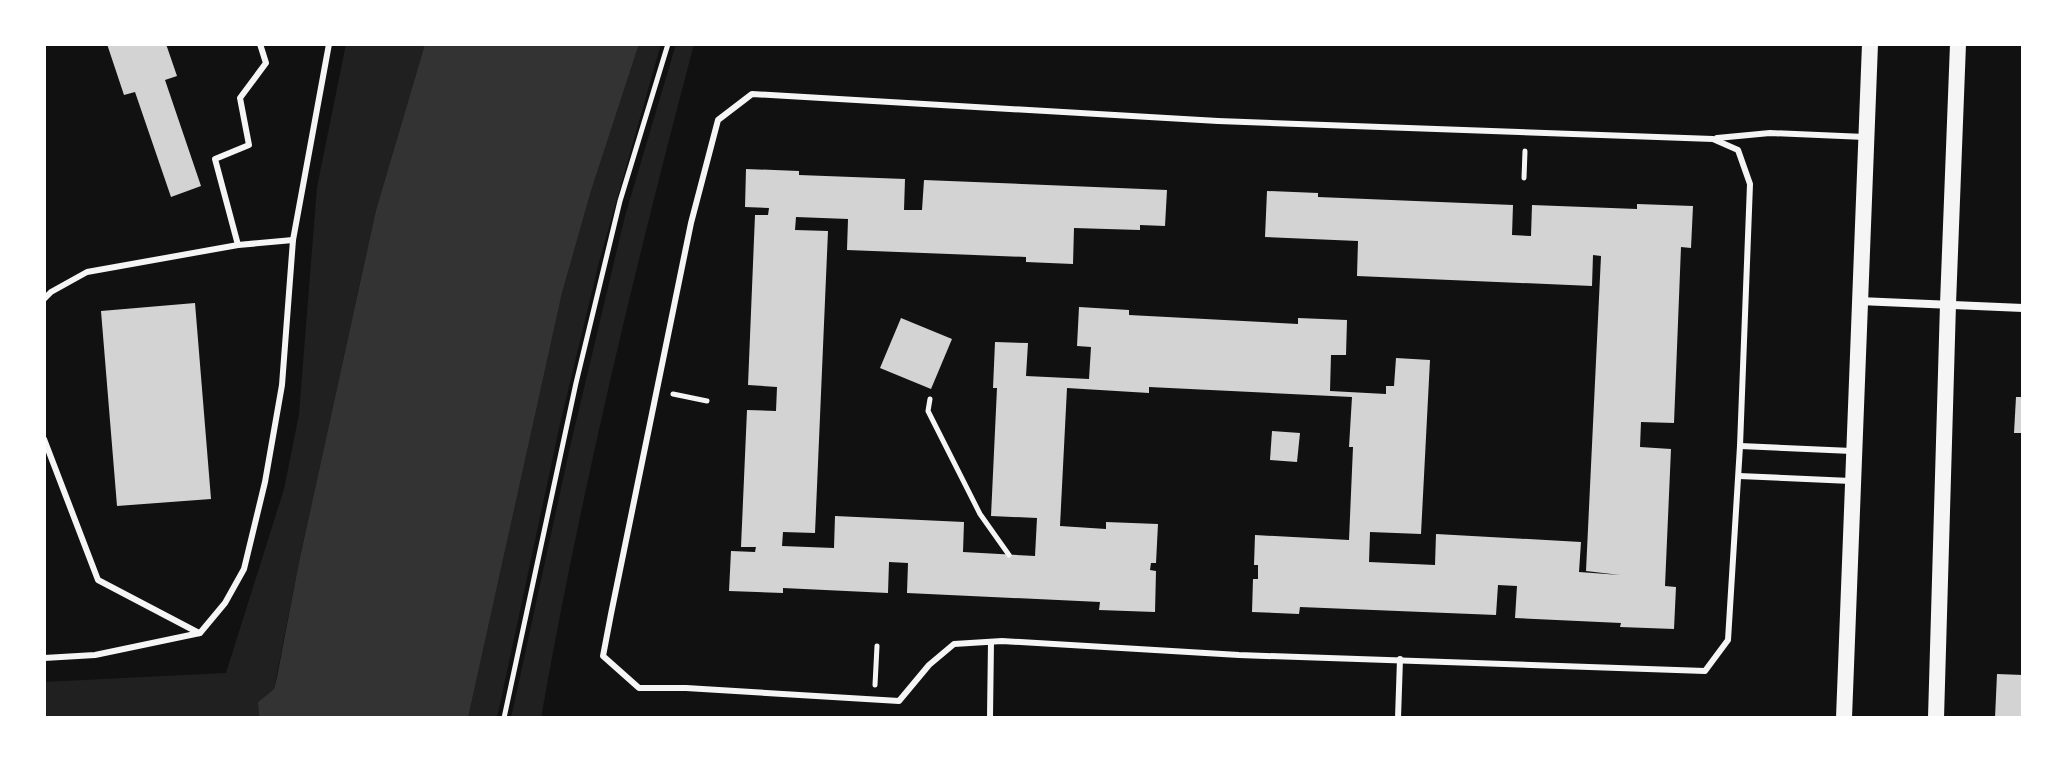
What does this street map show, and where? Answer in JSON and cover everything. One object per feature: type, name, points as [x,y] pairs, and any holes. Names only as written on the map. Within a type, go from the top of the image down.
[{"type":"main road","points":[[1844,718],[1870,44]]},
{"type":"main road","points":[[1936,718],[1958,44]]},
{"type":"street","points":[[1858,301],[2023,308]]},
{"type":"lane","points":[[238,245],[215,159],[249,145],[240,98],[266,63],[260,44]]},
{"type":"lane","points":[[44,658],[95,655],[200,633],[225,603],[244,569],[282,385],[293,240],[329,44]]},
{"type":"lane","points":[[1713,139],[1738,150],[1750,184],[1739,476],[1728,640],[1705,671],[991,642],[954,644],[929,665],[899,701],[639,688],[603,656],[691,223],[718,120],[752,94],[1209,121],[1713,139],[1770,133],[1866,137]]},
{"type":"lane","points":[[44,299],[87,272],[238,245],[293,240]]},
{"type":"lane","points":[[44,439],[98,580],[200,633]]},
{"type":"lane","points":[[1740,446],[1853,451]]},
{"type":"lane","points":[[1739,476],[1852,481]]},
{"type":"lane","points":[[990,716],[991,642]]},
{"type":"lane","points":[[1398,718],[1400,659]]},
{"type":"path","points":[[504,718],[561,451],[620,201],[668,44]]},
{"type":"path","points":[[1524,178],[1526,132]]},
{"type":"path","points":[[656,390],[707,401]]},
{"type":"path","points":[[930,399],[928,411],[980,514],[1009,555]]},
{"type":"path","points":[[874,699],[877,646]]},
{"type":"shaded area","points":[[346,44],[425,44],[376,210],[274,689],[258,702],[259,718],[44,718],[44,682],[226,673],[284,489],[299,414],[317,187]]},
{"type":"shaded area","points":[[425,44],[639,44],[591,191],[562,293],[468,718],[259,718],[258,702],[274,689],[277,677],[376,210]]},
{"type":"shaded area","points":[[639,44],[661,44],[599,262],[560,424],[497,718],[468,718],[562,293],[591,191]]},
{"type":"shaded area","points":[[676,44],[694,44],[610,380],[573,548],[541,718],[511,718],[570,447],[625,216]]},
{"type":"building","points":[[107,44],[166,44],[177,76],[165,80],[201,186],[171,197],[135,92],[124,95]]},
{"type":"building","points":[[746,169],[799,171],[799,175],[905,179],[904,210],[922,210],[924,180],[1167,190],[1165,226],[1140,225],[1140,230],[1074,228],[1073,264],[1026,262],[1026,257],[847,250],[848,219],[796,217],[795,230],[828,231],[815,533],[783,532],[782,546],[834,548],[835,516],[964,522],[963,552],[1035,556],[1037,518],[991,516],[997,388],[993,388],[995,342],[1028,343],[1026,376],[1089,379],[1091,347],[1077,346],[1079,307],[1129,310],[1129,315],[1298,324],[1298,318],[1347,320],[1346,355],[1331,355],[1330,391],[1386,394],[1386,386],[1394,386],[1396,358],[1430,360],[1421,534],[1370,532],[1369,562],[1435,565],[1436,534],[1581,542],[1579,572],[1620,575],[1586,571],[1601,256],[1593,255],[1592,286],[1357,276],[1358,241],[1265,237],[1267,191],[1318,193],[1318,197],[1513,205],[1512,235],[1531,236],[1532,205],[1637,209],[1637,204],[1693,206],[1691,248],[1681,247],[1674,423],[1641,422],[1640,447],[1671,449],[1665,586],[1676,587],[1674,629],[1515,618],[1517,586],[1498,585],[1496,615],[1300,607],[1299,614],[1252,612],[1253,579],[1258,579],[1258,565],[1254,565],[1255,535],[1349,540],[1352,397],[1149,387],[1149,393],[1067,388],[1060,526],[1106,529],[1106,522],[1158,524],[1156,563],[1151,563],[1150,570],[1156,571],[1155,612],[1099,610],[1100,602],[907,593],[908,563],[889,562],[888,593],[783,588],[783,593],[729,591],[731,551],[755,552],[756,547],[741,547],[747,410],[776,411],[777,387],[748,385],[755,215],[768,215],[769,208],[745,207]]},
{"type":"building","points":[[195,303],[211,499],[117,506],[101,311]]},
{"type":"building","points":[[901,318],[952,339],[931,389],[880,368]]},
{"type":"building","points":[[2016,397],[2023,397],[2023,433],[2014,433]]},
{"type":"building","points":[[1272,431],[1300,433],[1297,462],[1270,460]]},
{"type":"building","points":[[1997,674],[2023,675],[2023,718],[1995,718]]}]
